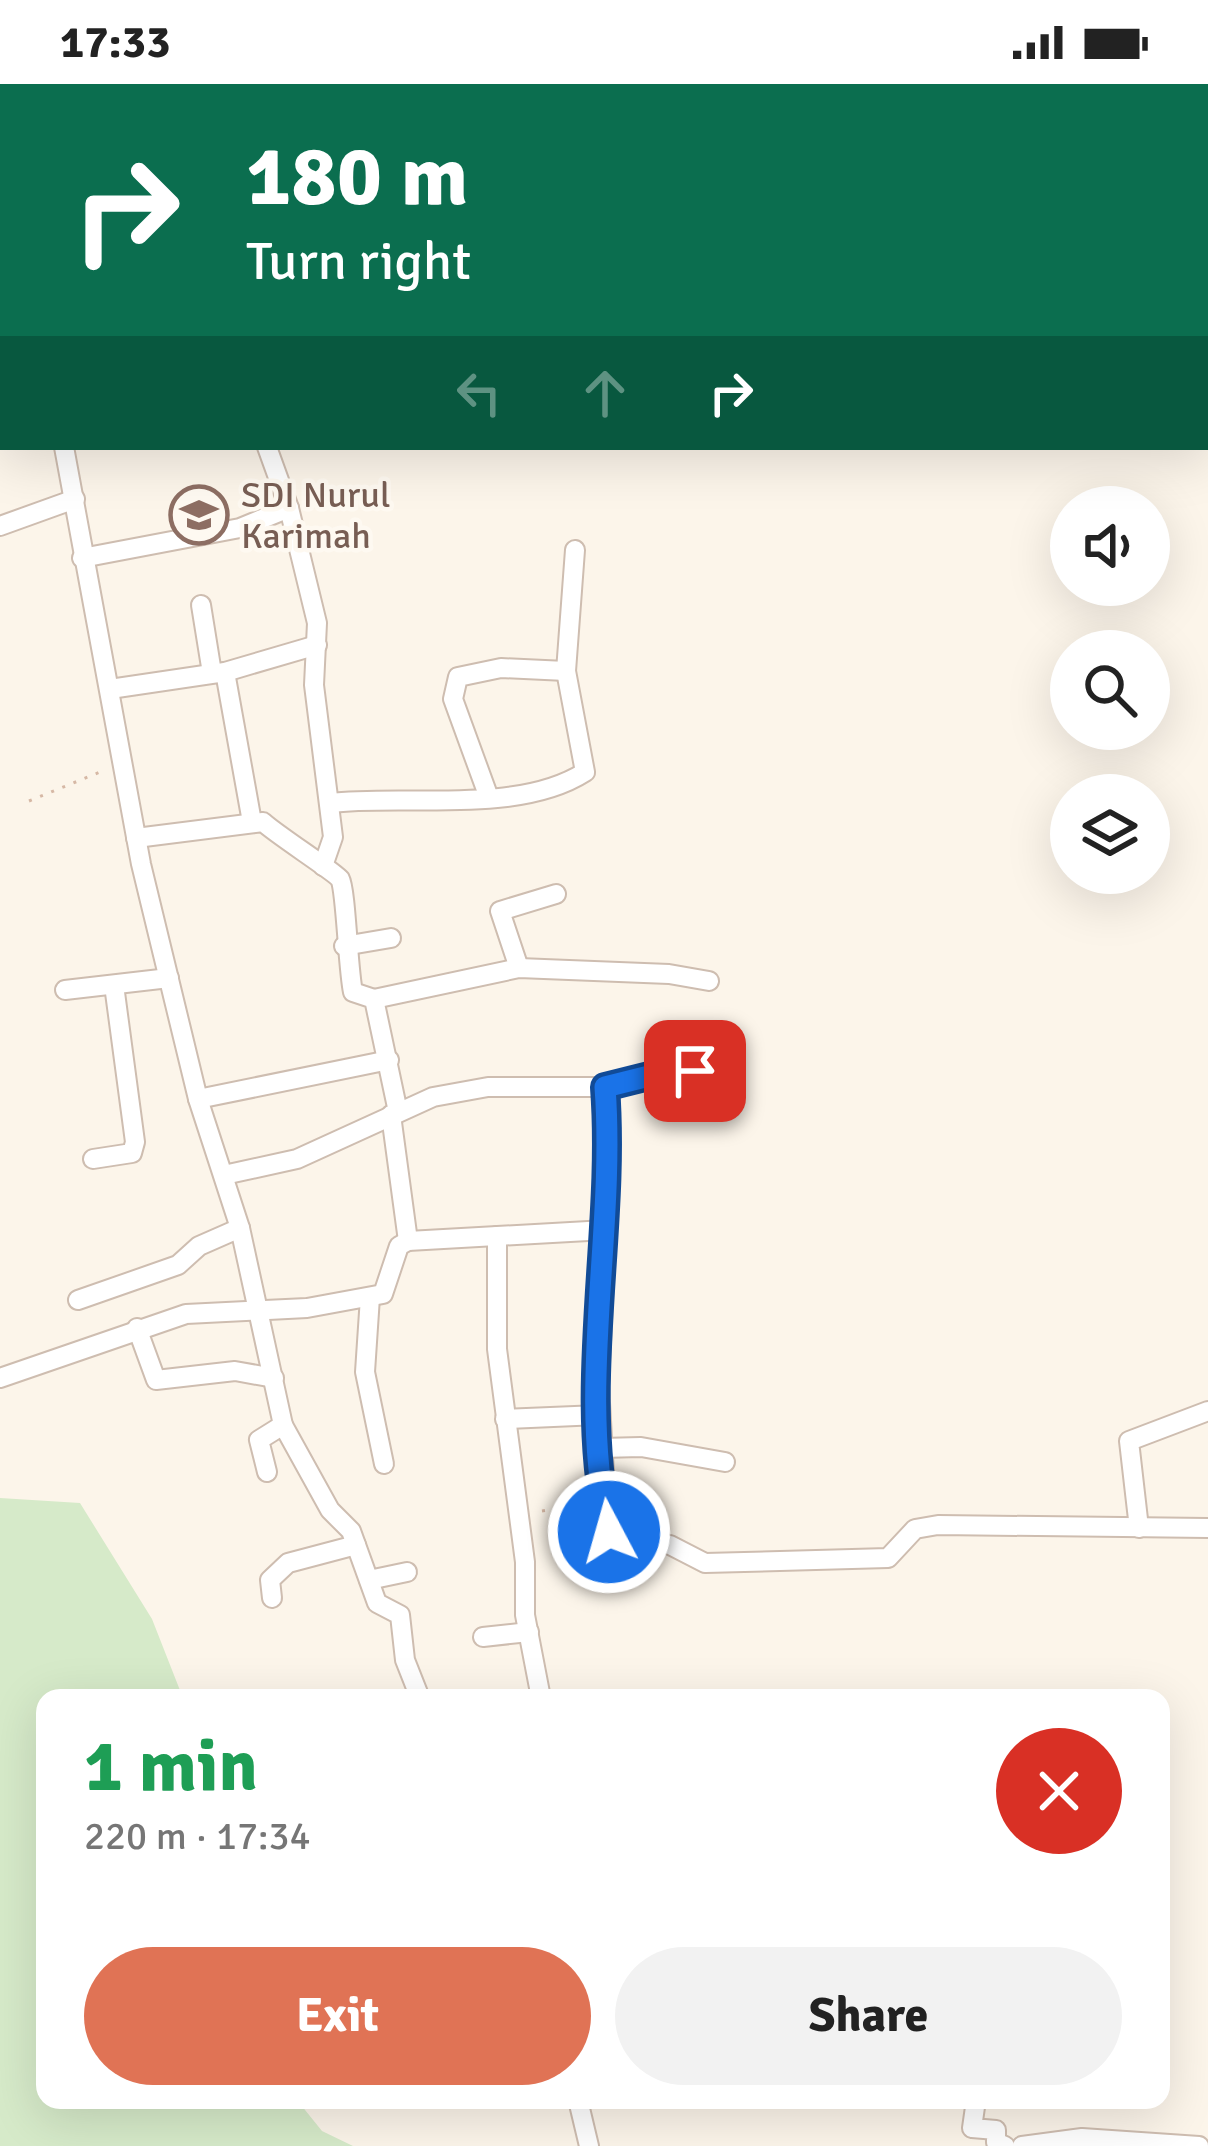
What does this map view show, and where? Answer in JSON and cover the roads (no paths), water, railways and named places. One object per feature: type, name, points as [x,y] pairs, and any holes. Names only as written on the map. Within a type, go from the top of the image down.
[{"type":"street","points":[[65,450],[82,558],[126,761],[136,838],[198,1099],[240,1228],[283,1425],[356,1544],[377,1603],[400,1615],[405,1660],[416,1689]]},
{"type":"street","points":[[268,450],[289,508],[317,644],[314,686],[333,837],[323,866]]},
{"type":"street","points":[[0,526],[75,500]]},
{"type":"street","points":[[82,558],[240,528],[289,508]]},
{"type":"street","points":[[330,803],[425,803],[526,792],[585,772],[566,671],[575,550]]},
{"type":"street","points":[[201,605],[252,822]]},
{"type":"street","points":[[110,689],[219,673],[317,644]]},
{"type":"street","points":[[488,796],[453,699],[458,676],[501,668],[566,671]]},
{"type":"street","points":[[136,838],[263,822],[341,883],[344,946],[353,992],[374,999],[519,968],[669,974],[709,981]]},
{"type":"street","points":[[519,968],[500,911],[556,894]]},
{"type":"street","points":[[344,946],[391,938]]},
{"type":"street","points":[[64,990],[170,978]]},
{"type":"street","points":[[93,1160],[131,1153],[135,1142],[114,985]]},
{"type":"street","points":[[374,999],[389,1060],[408,1241]]},
{"type":"street","points":[[198,1099],[389,1060]]},
{"type":"street","points":[[224,1175],[297,1159],[433,1097],[488,1087],[605,1087],[669,1071],[695,1071]]},
{"type":"street","points":[[605,1087],[606,1231],[599,1415],[605,1502],[613,1534],[670,1545],[705,1563],[888,1558],[915,1529],[938,1525],[1208,1528]]},
{"type":"street","points":[[78,1300],[178,1265],[199,1246],[240,1228]]},
{"type":"street","points":[[0,1378],[186,1313],[370,1297],[389,1289],[397,1251],[408,1241],[606,1231]]},
{"type":"street","points":[[496,1235],[497,1349],[539,1689]]},
{"type":"street","points":[[370,1297],[364,1372],[384,1464]]},
{"type":"street","points":[[137,1328],[156,1380],[235,1371],[274,1378]]},
{"type":"street","points":[[1139,1528],[1129,1441],[1208,1412]]},
{"type":"street","points":[[505,1419],[599,1415]]},
{"type":"street","points":[[267,1472],[259,1440],[283,1425]]},
{"type":"street","points":[[601,1448],[641,1447],[725,1462]]},
{"type":"street","points":[[272,1598],[271,1580],[284,1565],[356,1544]]},
{"type":"street","points":[[369,1580],[407,1572]]},
{"type":"street","points":[[483,1637],[529,1632]]},
{"type":"street","points":[[580,2109],[589,2146]]},
{"type":"street","points":[[975,2109],[972,2128],[996,2130],[995,2142],[1006,2146]]},
{"type":"street","points":[[1022,2146],[1082,2138],[1199,2146]]},
{"type":"place","name":"SDI Nurul Karimah","points":[[199,515]]}]
